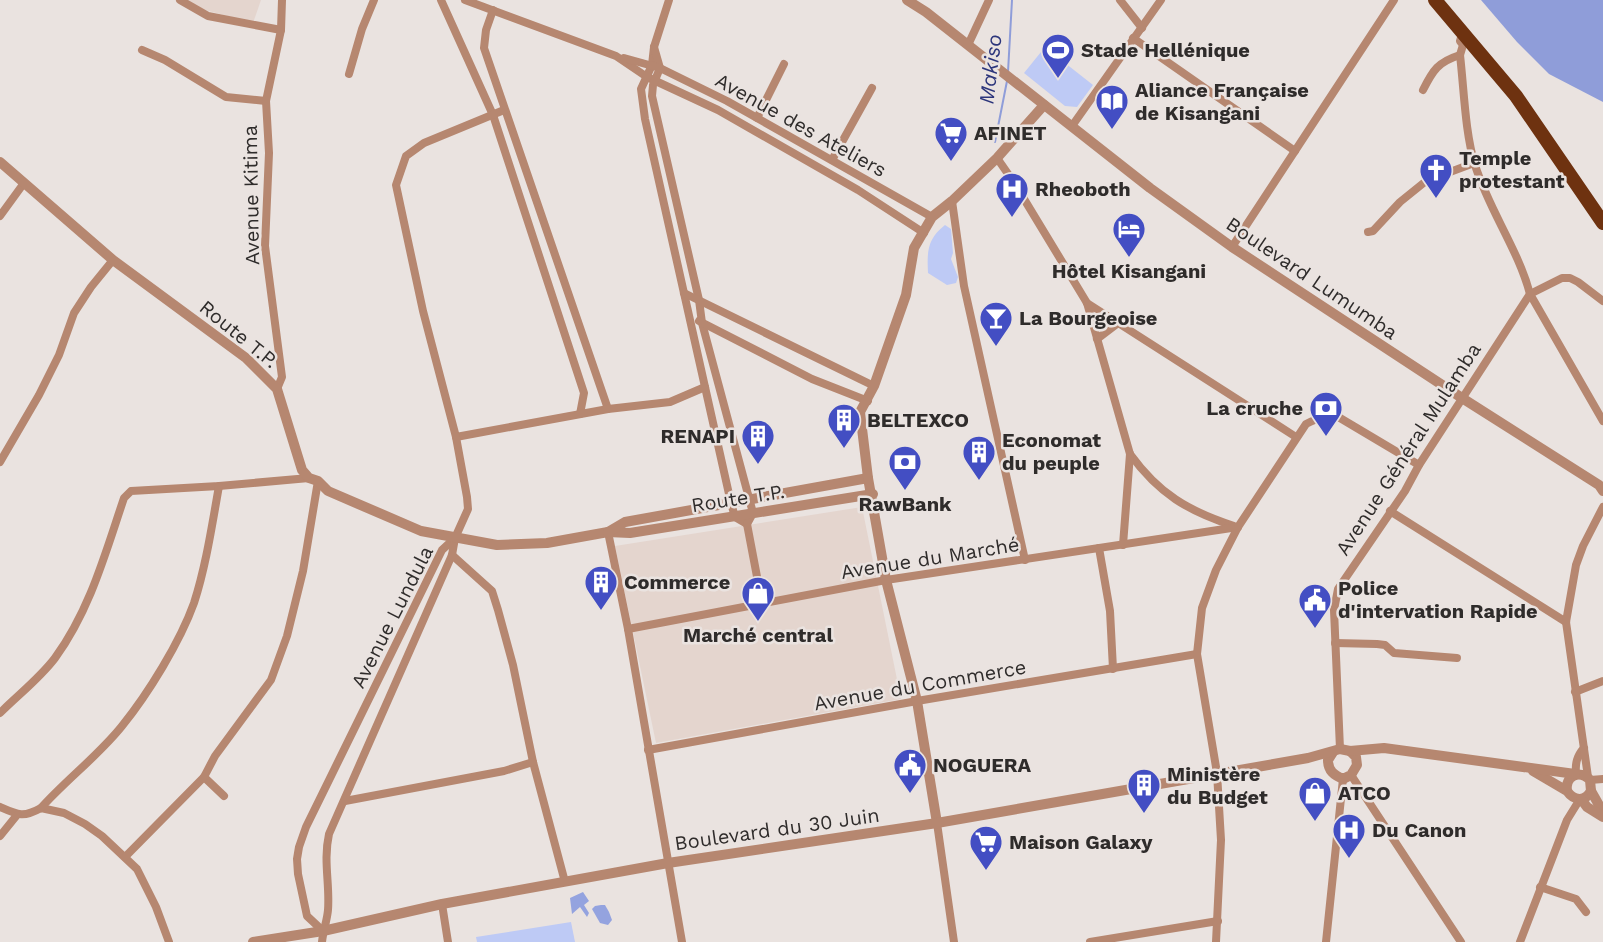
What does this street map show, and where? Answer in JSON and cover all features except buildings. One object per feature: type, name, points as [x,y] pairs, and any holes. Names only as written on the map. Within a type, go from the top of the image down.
[{"type":"highway","points":[[1435,0],[1516,96],[1603,223]]},
{"type":"street","points":[[180,0],[208,16],[281,30]]},
{"type":"street","name":"Avenue Kitima","points":[[277,389],[282,376],[265,246],[269,153],[266,101],[281,30],[282,0]]},
{"type":"street","points":[[349,74],[362,29],[374,0]]},
{"type":"street","points":[[441,0],[493,115],[584,393],[580,414]]},
{"type":"street","points":[[465,0],[616,56],[651,78],[718,110],[778,144],[858,190],[924,233]]},
{"type":"street","points":[[669,0],[654,47],[656,67],[651,78],[641,89],[645,119],[731,503],[735,517],[747,524]]},
{"type":"street","name":"Boulevard Lumumba","points":[[907,0],[926,12],[1150,188],[1232,247],[1602,487]]},
{"type":"street","points":[[968,45],[989,0]]},
{"type":"street","points":[[1120,0],[1142,28]]},
{"type":"street","points":[[1072,126],[1161,0]]},
{"type":"street","points":[[1232,247],[1394,0]]},
{"type":"street","points":[[493,10],[486,30],[484,48],[608,409]]},
{"type":"street","points":[[1463,31],[1460,40],[1463,45],[1460,55],[1474,163],[1497,220],[1524,273],[1530,294],[1603,421]]},
{"type":"street","points":[[1133,38],[1294,151]]},
{"type":"street","points":[[142,50],[165,60],[226,98],[266,101]]},
{"type":"street","points":[[1423,90],[1431,73],[1443,61],[1460,55]]},
{"type":"street","name":"Avenue des Ateliers","points":[[616,56],[656,67],[757,118],[932,217]]},
{"type":"street","points":[[757,118],[784,64]]},
{"type":"street","points":[[651,78],[652,96],[699,300],[702,323],[753,513],[747,524],[762,603]]},
{"type":"street","points":[[832,160],[872,88]]},
{"type":"street","points":[[954,942],[917,701],[886,580],[873,494],[868,478],[860,411],[868,401],[874,386],[906,295],[914,248],[932,217],[997,158],[1044,105]]},
{"type":"street","points":[[455,538],[468,509],[456,437],[423,310],[396,185],[406,156],[424,143],[504,110]]},
{"type":"street","points":[[997,158],[1087,303],[1130,454],[1144,474],[1181,504],[1204,516],[1238,527]]},
{"type":"street","name":"Route T.P.","points":[[0,162],[113,260],[246,358],[277,389],[296,457],[302,470],[328,490],[421,531],[497,545],[547,543],[608,532],[630,533],[873,494]]},
{"type":"street","points":[[1368,232],[1373,231],[1400,202],[1426,181],[1474,163]]},
{"type":"street","points":[[0,216],[24,183]]},
{"type":"street","points":[[952,201],[964,286],[1025,560]]},
{"type":"street","points":[[0,462],[39,395],[59,355],[74,313],[113,260]]},
{"type":"street","points":[[1530,294],[1562,278],[1570,278],[1603,300]]},
{"type":"street","points":[[684,293],[874,386]]},
{"type":"street","name":"Avenue Général Mulamba","points":[[1341,751],[1334,610],[1338,589],[1405,491],[1419,465],[1530,294]]},
{"type":"street","points":[[1087,303],[1296,437]]},
{"type":"street","points":[[688,315],[812,379],[868,401]]},
{"type":"street","points":[[1097,339],[1118,323]]},
{"type":"street","points":[[563,329],[580,328]]},
{"type":"street","points":[[456,437],[608,409],[670,402],[705,387]]},
{"type":"street","points":[[1216,942],[1221,840],[1217,773],[1197,654],[1202,608],[1207,591],[1238,527],[1306,424],[1319,417],[1340,418],[1419,465]]},
{"type":"street","points":[[1123,545],[1130,454]]},
{"type":"street","name":"Route T.P.","points":[[608,532],[626,522],[868,478]]},
{"type":"street","points":[[0,713],[54,660],[75,628],[99,576],[124,498],[131,491],[314,479],[303,571],[272,680],[233,735],[221,747],[204,777],[125,857]]},
{"type":"street","points":[[0,807],[17,814],[31,814],[41,808],[122,727],[178,640],[194,603],[210,542],[219,486]]},
{"type":"street","points":[[1603,507],[1576,565],[1566,622],[1584,748],[1603,812]]},
{"type":"street","points":[[1390,511],[1566,622]]},
{"type":"street","name":"Avenue du Marché","points":[[628,629],[886,580],[1238,527]]},
{"type":"street","points":[[608,532],[628,629],[681,942]]},
{"type":"street","name":"Avenue Lundula","points":[[323,937],[328,910],[326,848],[329,834],[452,555],[455,538]]},
{"type":"street","name":"Avenue Lundula","points":[[323,937],[307,916],[298,874],[299,847],[306,827],[442,550],[455,538]]},
{"type":"street","points":[[1099,548],[1110,611],[1113,669]]},
{"type":"street","points":[[452,555],[492,591],[513,665],[533,762],[565,882]]},
{"type":"street","points":[[1335,643],[1377,644],[1385,645],[1394,653],[1457,658]]},
{"type":"street","name":"Avenue du Commerce","points":[[648,750],[917,701],[1197,654]]},
{"type":"street","points":[[1575,692],[1603,681]]},
{"type":"street","points":[[1308,758],[1333,774],[1350,773],[1367,757],[1384,748],[1585,775],[1593,783]]},
{"type":"street","name":"Boulevard du 30 Juin","points":[[253,942],[323,937],[442,904],[668,863],[937,823],[1341,751],[1384,748]]},
{"type":"street","points":[[1575,774],[1578,754],[1584,748]]},
{"type":"street","points":[[1326,942],[1350,773],[1356,757],[1341,751],[1328,760],[1330,770]]},
{"type":"street","points":[[345,801],[504,771],[533,762]]},
{"type":"street","points":[[1527,767],[1575,796]]},
{"type":"street","points":[[1350,773],[1461,942]]},
{"type":"street","points":[[1575,774],[1566,784],[1587,807],[1603,817]]},
{"type":"street","points":[[204,777],[224,796]]},
{"type":"street","points":[[1520,942],[1575,796],[1603,778]]},
{"type":"street","points":[[41,808],[64,813],[85,824],[102,836],[137,869],[156,907],[169,942]]},
{"type":"street","points":[[0,836],[17,814]]},
{"type":"street","points":[[1540,887],[1576,899],[1586,912]]},
{"type":"street","points":[[442,904],[448,942]]},
{"type":"street","points":[[1090,942],[1218,921]]},
{"type":"shaded area","points":[[187,0],[261,0],[253,23],[205,10]]},
{"type":"shaded area","points":[[1481,0],[1603,0],[1603,102],[1549,74],[1517,42]]},
{"type":"shaded area","name":"Stade Hellénique","points":[[1041,52],[1051,52],[1093,85],[1077,107],[1065,106],[1024,73]]},
{"type":"shaded area","points":[[945,225],[951,229],[953,253],[951,259],[958,277],[956,283],[947,285],[928,273],[929,246],[935,235]]},
{"type":"shaded area","name":"Marché central","points":[[862,507],[901,699],[656,743],[615,546]]},
{"type":"shaded area","points":[[583,892],[589,901],[584,905],[589,913],[587,917],[580,907],[572,914],[570,898]]},
{"type":"shaded area","points":[[605,905],[612,920],[608,925],[600,923],[592,909],[595,906]]},
{"type":"shaded area","points":[[571,922],[575,942],[477,942],[476,937]]},
{"type":"waterway","name":"Makiso","points":[[1008,72],[1012,0]]},
{"type":"waterway","name":"Makiso","points":[[995,142],[1007,81]]},
{"type":"place","name":"Stade Hellénique","points":[[1058,79]]},
{"type":"place","name":"Aliance Française de Kisangani","points":[[1112,130]]},
{"type":"place","name":"AFINET","points":[[951,162]]},
{"type":"place","name":"Temple protestant","points":[[1436,199]]},
{"type":"place","name":"Rheoboth","points":[[1012,218]]},
{"type":"place","name":"Hôtel Kisangani","points":[[1129,258]]},
{"type":"place","name":"La Bourgeoise","points":[[996,347]]},
{"type":"place","name":"La cruche","points":[[1326,437]]},
{"type":"place","name":"BELTEXCO","points":[[844,449]]},
{"type":"place","name":"RENAPI","points":[[758,465]]},
{"type":"place","name":"Economat du peuple","points":[[979,481]]},
{"type":"place","name":"RawBank","points":[[905,491]]},
{"type":"place","name":"Commerce","points":[[601,611]]},
{"type":"place","name":"Marché central","points":[[758,622]]},
{"type":"place","name":"Police d'intervation Rapide","points":[[1315,629]]},
{"type":"place","name":"NOGUERA","points":[[910,794]]},
{"type":"place","name":"Ministère du Budget","points":[[1144,814]]},
{"type":"place","name":"ATCO","points":[[1315,822]]},
{"type":"place","name":"Du Canon","points":[[1349,859]]},
{"type":"place","name":"Maison Galaxy","points":[[986,871]]}]
